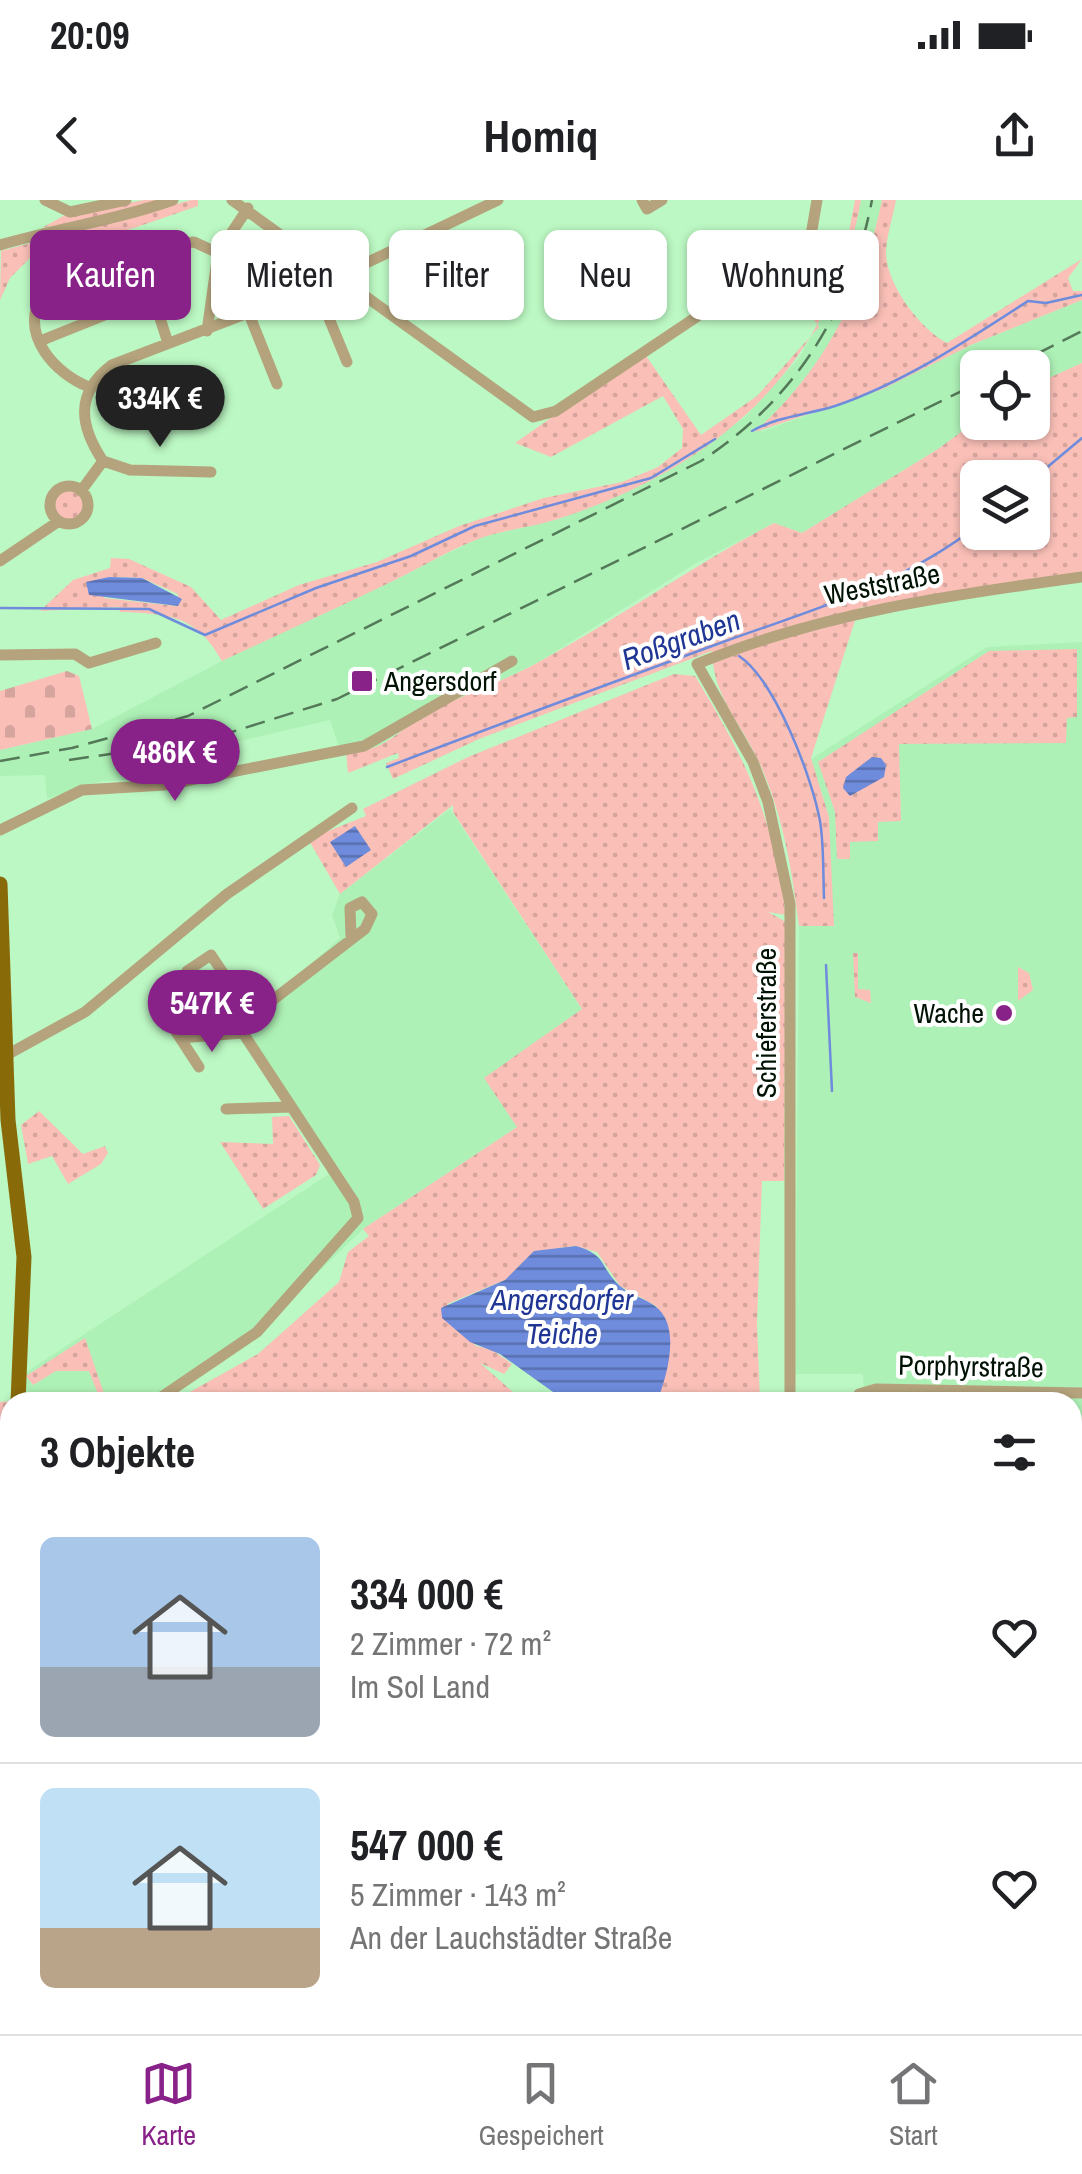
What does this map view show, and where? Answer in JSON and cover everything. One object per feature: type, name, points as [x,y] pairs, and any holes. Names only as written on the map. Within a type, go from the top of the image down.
[{"type":"main road","points":[[0,884],[3,1057],[24,1258],[18,1392]]},
{"type":"street","points":[[45,200],[70,212],[126,200]]},
{"type":"street","points":[[0,245],[58,228],[127,216],[173,200]]},
{"type":"street","points":[[232,200],[278,230]]},
{"type":"street","points":[[369,262],[498,200]]},
{"type":"street","points":[[642,200],[648,208],[662,200]]},
{"type":"street","points":[[369,297],[522,413],[540,417],[777,263],[808,252],[817,200]]},
{"type":"street","points":[[233,230],[248,208]]},
{"type":"street","points":[[206,331],[211,298]]},
{"type":"street","points":[[34,320],[40,341],[56,368],[89,387]]},
{"type":"street","points":[[40,341],[88,320]]},
{"type":"street","points":[[160,320],[168,343]]},
{"type":"street","points":[[211,472],[130,470],[103,461],[84,425],[89,387],[119,361],[234,320]]},
{"type":"street","points":[[251,320],[278,384]]},
{"type":"street","points":[[330,320],[347,362]]},
{"type":"street","points":[[82,491],[103,461]]},
{"type":"street","points":[[0,561],[58,521],[74,524],[84,517],[88,506],[82,491],[71,486],[56,492],[50,506],[58,521]]},
{"type":"street","name":"Weststraße","points":[[697,664],[753,642],[854,613],[1082,577]]},
{"type":"street","points":[[0,655],[74,654],[90,663],[156,644]]},
{"type":"street","points":[[0,830],[82,790],[166,785],[364,746],[512,661]]},
{"type":"street","name":"Schieferstraße","points":[[697,664],[753,762],[768,802],[790,904],[790,1392]]},
{"type":"street","points":[[3,1057],[85,1012],[226,894],[352,808]]},
{"type":"street","points":[[243,1033],[252,1016],[351,936]]},
{"type":"street","points":[[186,971],[211,955],[252,1016]]},
{"type":"street","points":[[156,1001],[199,1067]]},
{"type":"street","points":[[180,1038],[243,1033]]},
{"type":"street","points":[[169,1392],[257,1332],[358,1218],[354,1202],[243,1033]]},
{"type":"street","points":[[226,1109],[290,1107]]},
{"type":"street","name":"Porphyrstraße","points":[[869,1392],[1030,1392]]},
{"type":"shaded area","points":[[861,200],[882,200],[876,230],[853,230]]},
{"type":"shaded area","points":[[1082,300],[1082,363],[1050,377],[1050,350],[961,350]]},
{"type":"shaded area","points":[[820,320],[842,320],[809,376],[760,432],[883,389],[960,350],[960,433],[802,533],[774,523],[698,562],[537,663],[419,719],[374,749],[346,752],[338,744],[330,720],[162,759],[163,779],[102,781],[47,799],[45,775],[0,776],[0,750],[92,729],[222,661],[482,537],[557,520],[622,494],[681,463],[745,417],[799,358]]},
{"type":"shaded area","points":[[1082,642],[1082,1392],[864,1392],[863,1374],[795,1374],[799,926],[833,926],[829,817],[811,759],[987,647]]},
{"type":"shaded area","points":[[450,809],[582,1009],[485,1078],[517,1127],[363,1229],[257,1332],[169,1392],[18,1392],[19,1377],[332,1172],[243,1033],[252,1016],[340,938],[332,915],[340,894]]},
{"type":"green space","points":[[144,200],[166,200],[129,212],[42,228],[65,215]]},
{"type":"green space","points":[[198,200],[198,206],[131,229],[79,230]]},
{"type":"green space","points":[[855,200],[861,200],[854,230],[849,230]]},
{"type":"green space","points":[[882,200],[896,200],[886,247],[892,279],[916,317],[947,343],[1082,259],[1068,278],[1073,291],[1082,291],[1082,300],[971,345],[883,389],[755,432],[802,381],[841,320],[879,320],[879,230],[875,230]]},
{"type":"green space","points":[[30,243],[30,258],[10,278],[0,300],[1,251]]},
{"type":"green space","points":[[806,342],[758,403],[716,440],[668,471],[558,519],[473,541],[222,661],[202,634],[167,616],[120,612],[119,607],[40,611],[73,580],[110,568],[111,558],[129,559],[191,587],[221,620],[299,585],[377,562],[459,526],[544,498],[622,482],[658,467],[682,448],[683,429],[663,396],[551,457],[515,443],[644,353],[701,435],[757,396]],"holes":[[[109,577],[142,578],[178,594],[177,606],[104,598]]]},
{"type":"green space","points":[[1082,363],[1082,573],[859,608],[811,758],[829,817],[834,926],[799,926],[790,863],[774,802],[759,762],[722,696],[712,651],[479,739],[393,779],[386,763],[399,758],[398,753],[348,773],[346,752],[378,746],[434,710],[537,663],[774,523],[802,533],[960,433],[960,440],[1050,440],[1050,377]]},
{"type":"green space","points":[[178,383],[188,398],[186,423],[124,417],[135,396]]},
{"type":"green space","points":[[69,490],[80,494],[84,505],[80,516],[69,520],[58,516],[54,505],[58,494]]},
{"type":"green space","points":[[1077,649],[1077,717],[1067,718],[1066,743],[899,744],[901,821],[878,822],[878,841],[850,842],[850,859],[837,859],[835,812],[818,762],[989,651]]},
{"type":"green space","points":[[67,671],[79,676],[92,729],[0,750],[0,691]]},
{"type":"green space","points":[[674,674],[695,676],[743,763],[765,817],[786,915],[768,912],[786,922],[784,1181],[762,1181],[757,1323],[760,1392],[660,1392],[667,1366],[669,1329],[656,1306],[620,1286],[597,1252],[575,1246],[547,1250],[505,1280],[447,1304],[476,1346],[491,1349],[512,1364],[504,1374],[480,1363],[513,1392],[190,1392],[258,1354],[339,1282],[348,1252],[369,1236],[363,1229],[517,1127],[484,1078],[582,1009],[453,812],[453,805],[340,894],[308,839],[366,816],[363,809],[468,757]]},
{"type":"green space","points":[[853,953],[858,953],[858,989],[870,990],[871,1003],[855,997]]},
{"type":"green space","points":[[1018,967],[1029,973],[1033,990],[1018,1001]]},
{"type":"green space","points":[[39,1111],[83,1154],[105,1146],[108,1153],[101,1164],[68,1184],[52,1156],[28,1164],[21,1125]]},
{"type":"green space","points":[[289,1116],[320,1165],[316,1175],[263,1209],[220,1142],[273,1144],[272,1117]]},
{"type":"green space","points":[[85,1338],[104,1392],[97,1392],[89,1371],[56,1371],[33,1385],[26,1376]]},
{"type":"water","points":[[109,577],[142,578],[182,599],[178,606],[89,595],[86,582]]},
{"type":"water","points":[[872,757],[881,758],[886,765],[884,777],[850,796],[843,788],[846,777]]},
{"type":"water","points":[[355,826],[371,850],[346,867],[330,842]]},
{"type":"water","name":"Angersdorfer Teiche","points":[[576,1246],[593,1253],[620,1286],[655,1306],[663,1315],[670,1338],[660,1392],[553,1392],[500,1354],[470,1342],[442,1318],[441,1308],[505,1280],[534,1251]]},
{"type":"waterway","name":"Roßgraben","points":[[752,431],[835,406],[885,385],[934,360],[1028,301],[1046,303],[1082,295]]},
{"type":"waterway","name":"Roßgraben","points":[[1050,465],[1082,438]]},
{"type":"waterway","name":"Roßgraben","points":[[0,608],[149,609],[205,635],[316,588],[411,556],[475,526],[651,478],[715,439]]},
{"type":"waterway","name":"Roßgraben","points":[[387,767],[855,594],[919,564],[960,538]]},
{"type":"waterway","points":[[739,656],[766,686],[778,707],[809,780],[821,830],[824,898]]},
{"type":"waterway","points":[[826,965],[832,1091]]},
{"type":"railway","points":[[0,761],[72,748],[188,716],[701,461],[764,410],[814,349],[850,279],[872,200]]},
{"type":"railway","points":[[1045,350],[1082,331]]},
{"type":"railway","points":[[69,760],[206,740],[337,699],[960,392]]},
{"type":"place","name":"Angersdorf","points":[[362,681]]},
{"type":"place","name":"Wache","points":[[1004,1013]]}]
